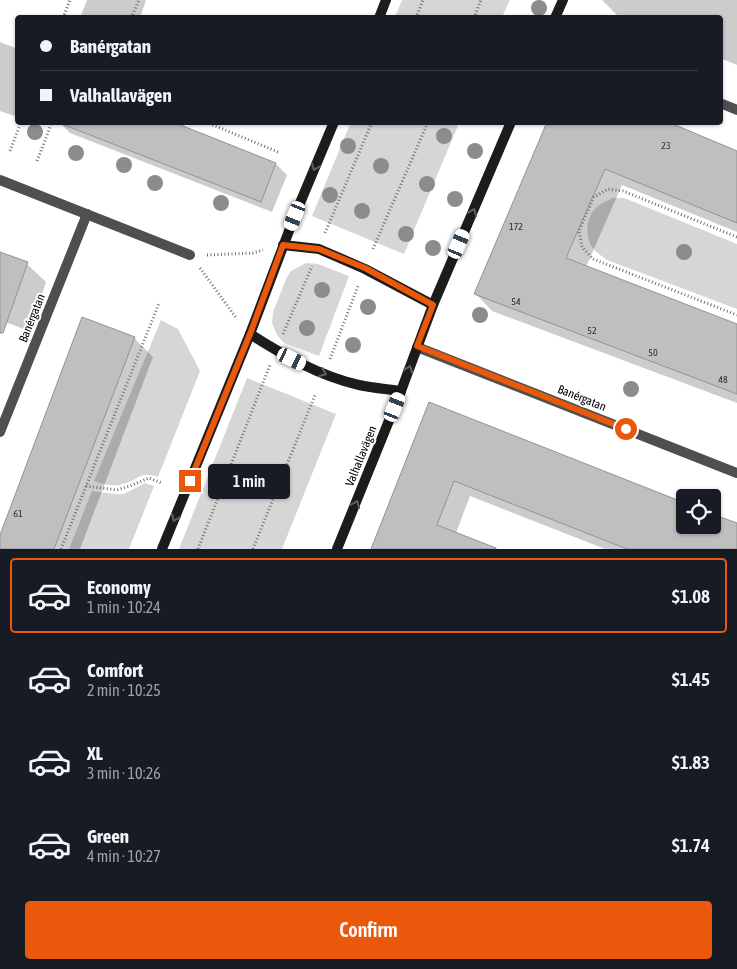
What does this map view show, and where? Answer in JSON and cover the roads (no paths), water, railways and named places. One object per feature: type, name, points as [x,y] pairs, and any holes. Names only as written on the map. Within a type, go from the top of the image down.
[{"type":"main road","points":[[379,15],[386,0]]},
{"type":"main road","points":[[556,15],[563,0]]},
{"type":"main road","points":[[162,549],[333,125]]},
{"type":"main road","name":"Valhallavägen","points":[[337,549],[401,391],[433,305],[510,125]]},
{"type":"main road","points":[[283,245],[319,249],[365,268],[433,305]]},
{"type":"main road","points":[[250,334],[276,350],[325,375],[359,385],[401,391]]},
{"type":"street","points":[[723,104],[737,110]]},
{"type":"street","points":[[0,180],[190,255]]},
{"type":"street","name":"Banérgatan","points":[[0,432],[87,214]]},
{"type":"street","name":"Banérgatan","points":[[417,346],[737,473]]}]
